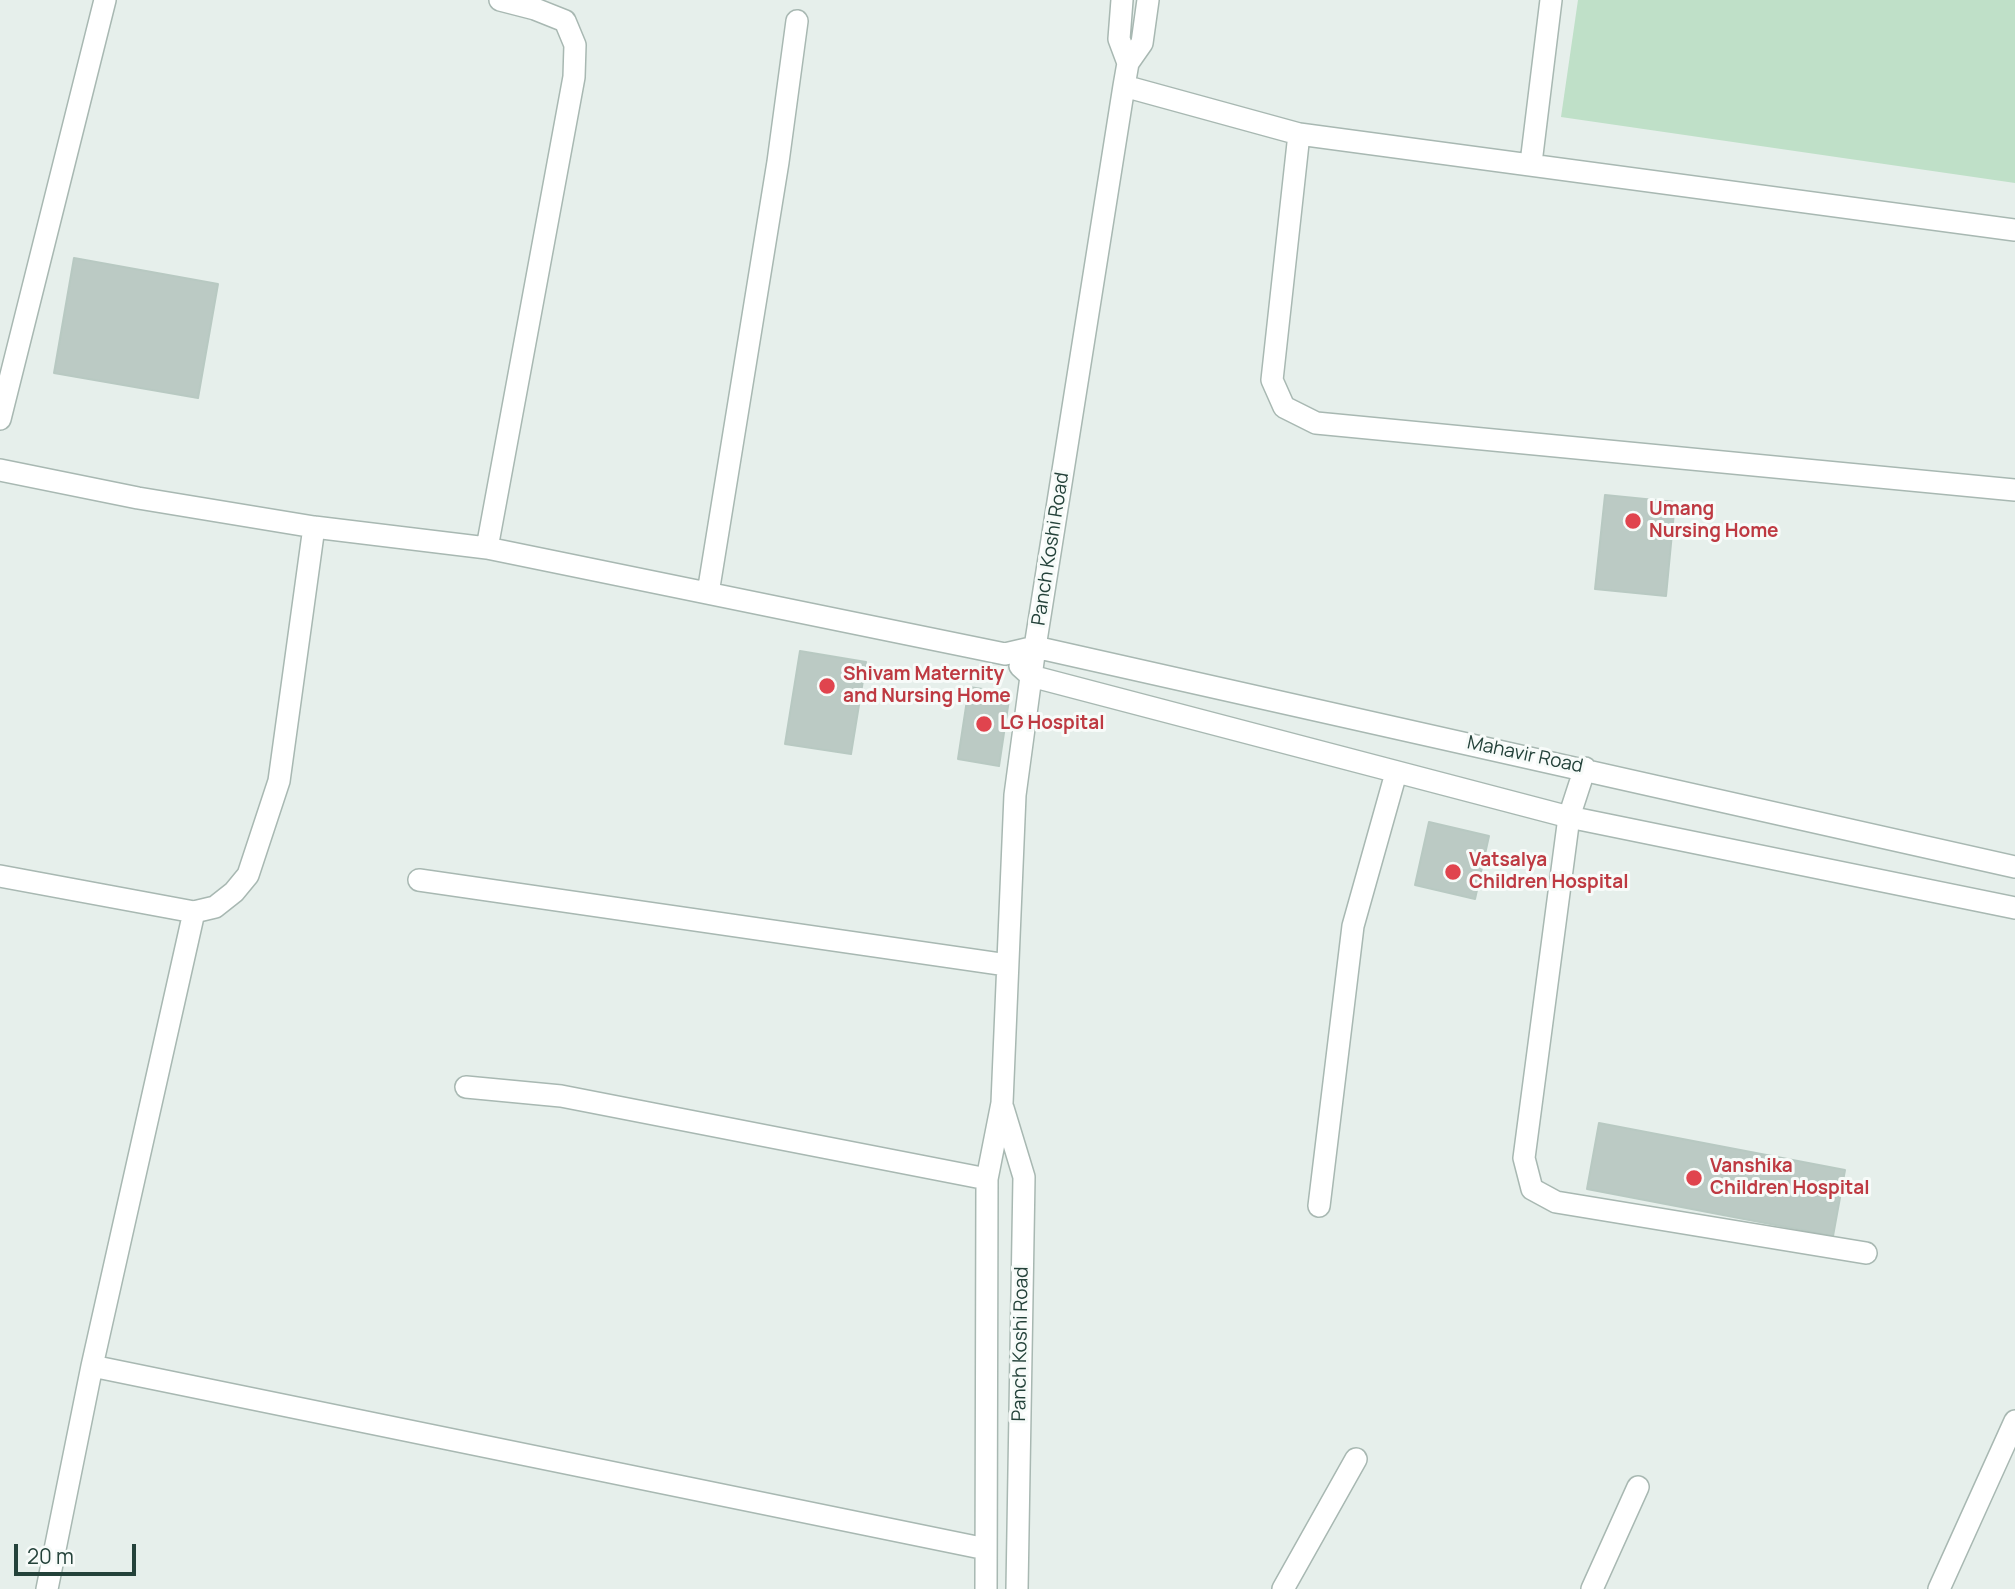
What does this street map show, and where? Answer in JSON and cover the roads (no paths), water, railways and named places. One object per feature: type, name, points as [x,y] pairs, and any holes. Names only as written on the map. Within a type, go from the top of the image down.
[{"type":"street","points":[[0,419],[105,0]]},
{"type":"street","points":[[487,548],[574,77],[575,45],[565,21],[535,9],[499,0]]},
{"type":"street","name":"Panch Koshi Road","points":[[986,1589],[987,1179],[1002,1103],[1014,795],[1035,647],[1125,86],[1128,63],[1118,38],[1122,0]]},
{"type":"street","points":[[1128,63],[1142,43],[1148,0]]},
{"type":"street","points":[[1531,163],[1551,0]]},
{"type":"street","points":[[708,593],[776,175],[797,20]]},
{"type":"street","points":[[1125,86],[1299,134],[2015,230]]},
{"type":"street","points":[[1299,134],[1272,380],[1284,407],[1316,423],[2015,490]]},
{"type":"street","points":[[0,470],[138,498],[314,527],[487,548],[1005,653],[1035,647]]},
{"type":"street","points":[[0,876],[194,912],[215,907],[234,892],[248,875],[279,781],[314,527]]},
{"type":"street","name":"Mahavir Road","points":[[1035,647],[1585,768],[2015,867]]},
{"type":"street","points":[[1005,653],[1031,676],[1569,817],[2015,908]]},
{"type":"street","points":[[1585,768],[1569,817],[1524,1158],[1532,1188],[1556,1202],[1866,1253]]},
{"type":"street","points":[[1319,1206],[1353,926],[1396,773]]},
{"type":"street","points":[[419,880],[1007,965]]},
{"type":"street","points":[[47,1589],[92,1366],[194,912]]},
{"type":"street","points":[[466,1087],[561,1096],[987,1179]]},
{"type":"street","name":"Panch Koshi Road","points":[[1002,1103],[1024,1177],[1017,1589]]},
{"type":"street","points":[[92,1366],[986,1549]]},
{"type":"street","points":[[1939,1589],[2015,1421]]},
{"type":"street","points":[[1283,1589],[1356,1460]]},
{"type":"street","points":[[1592,1589],[1638,1487]]},
{"type":"place","name":"Umang Nursing Home","points":[[1633,521]]},
{"type":"place","name":"Shivam Maternity and Nursing Home","points":[[827,686]]},
{"type":"place","name":"LG Hospital","points":[[984,724]]},
{"type":"place","name":"Vatsalya Children Hospital","points":[[1453,872]]},
{"type":"place","name":"Vanshika Children Hospital","points":[[1694,1178]]}]
